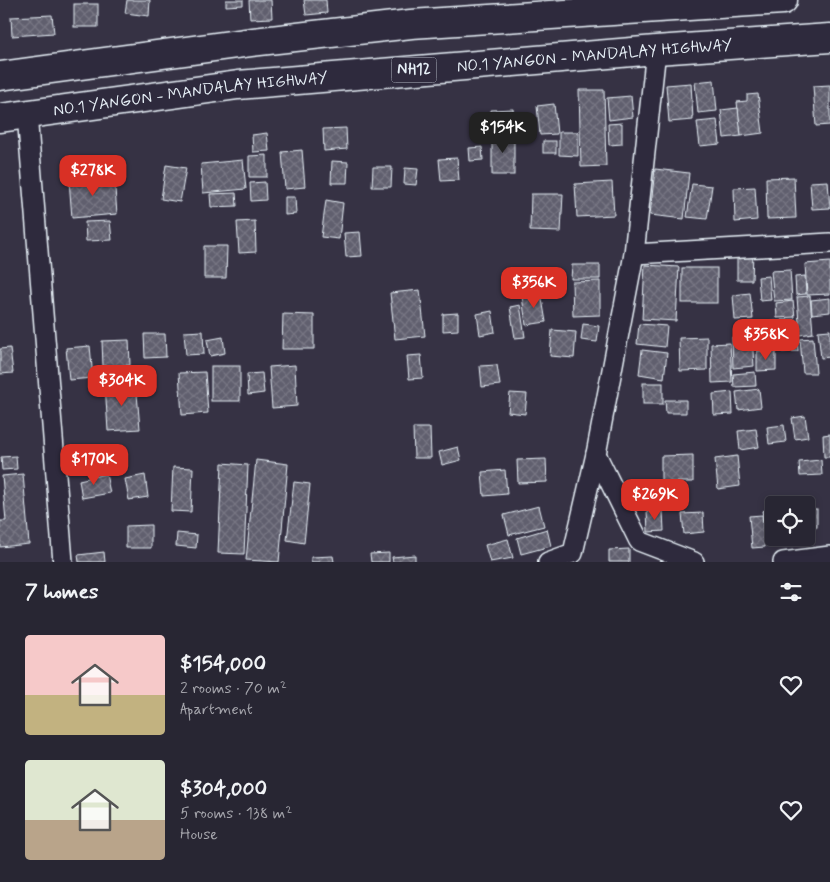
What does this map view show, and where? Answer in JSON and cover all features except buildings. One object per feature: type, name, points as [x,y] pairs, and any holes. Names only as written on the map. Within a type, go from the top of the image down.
[{"type":"highway","points":[[0,76],[252,42],[411,24],[783,0]]},
{"type":"highway","name":"NO.1 YANGON - MANDALAY HIGHWAY","points":[[0,118],[238,85],[656,50],[830,38]]},
{"type":"street","points":[[548,562],[573,553],[596,454],[634,254],[656,50]]},
{"type":"street","points":[[27,114],[63,562]]},
{"type":"street","points":[[634,254],[830,243]]},
{"type":"street","points":[[596,454],[639,541],[694,562]]},
{"type":"street","points":[[782,562],[830,556]]}]
